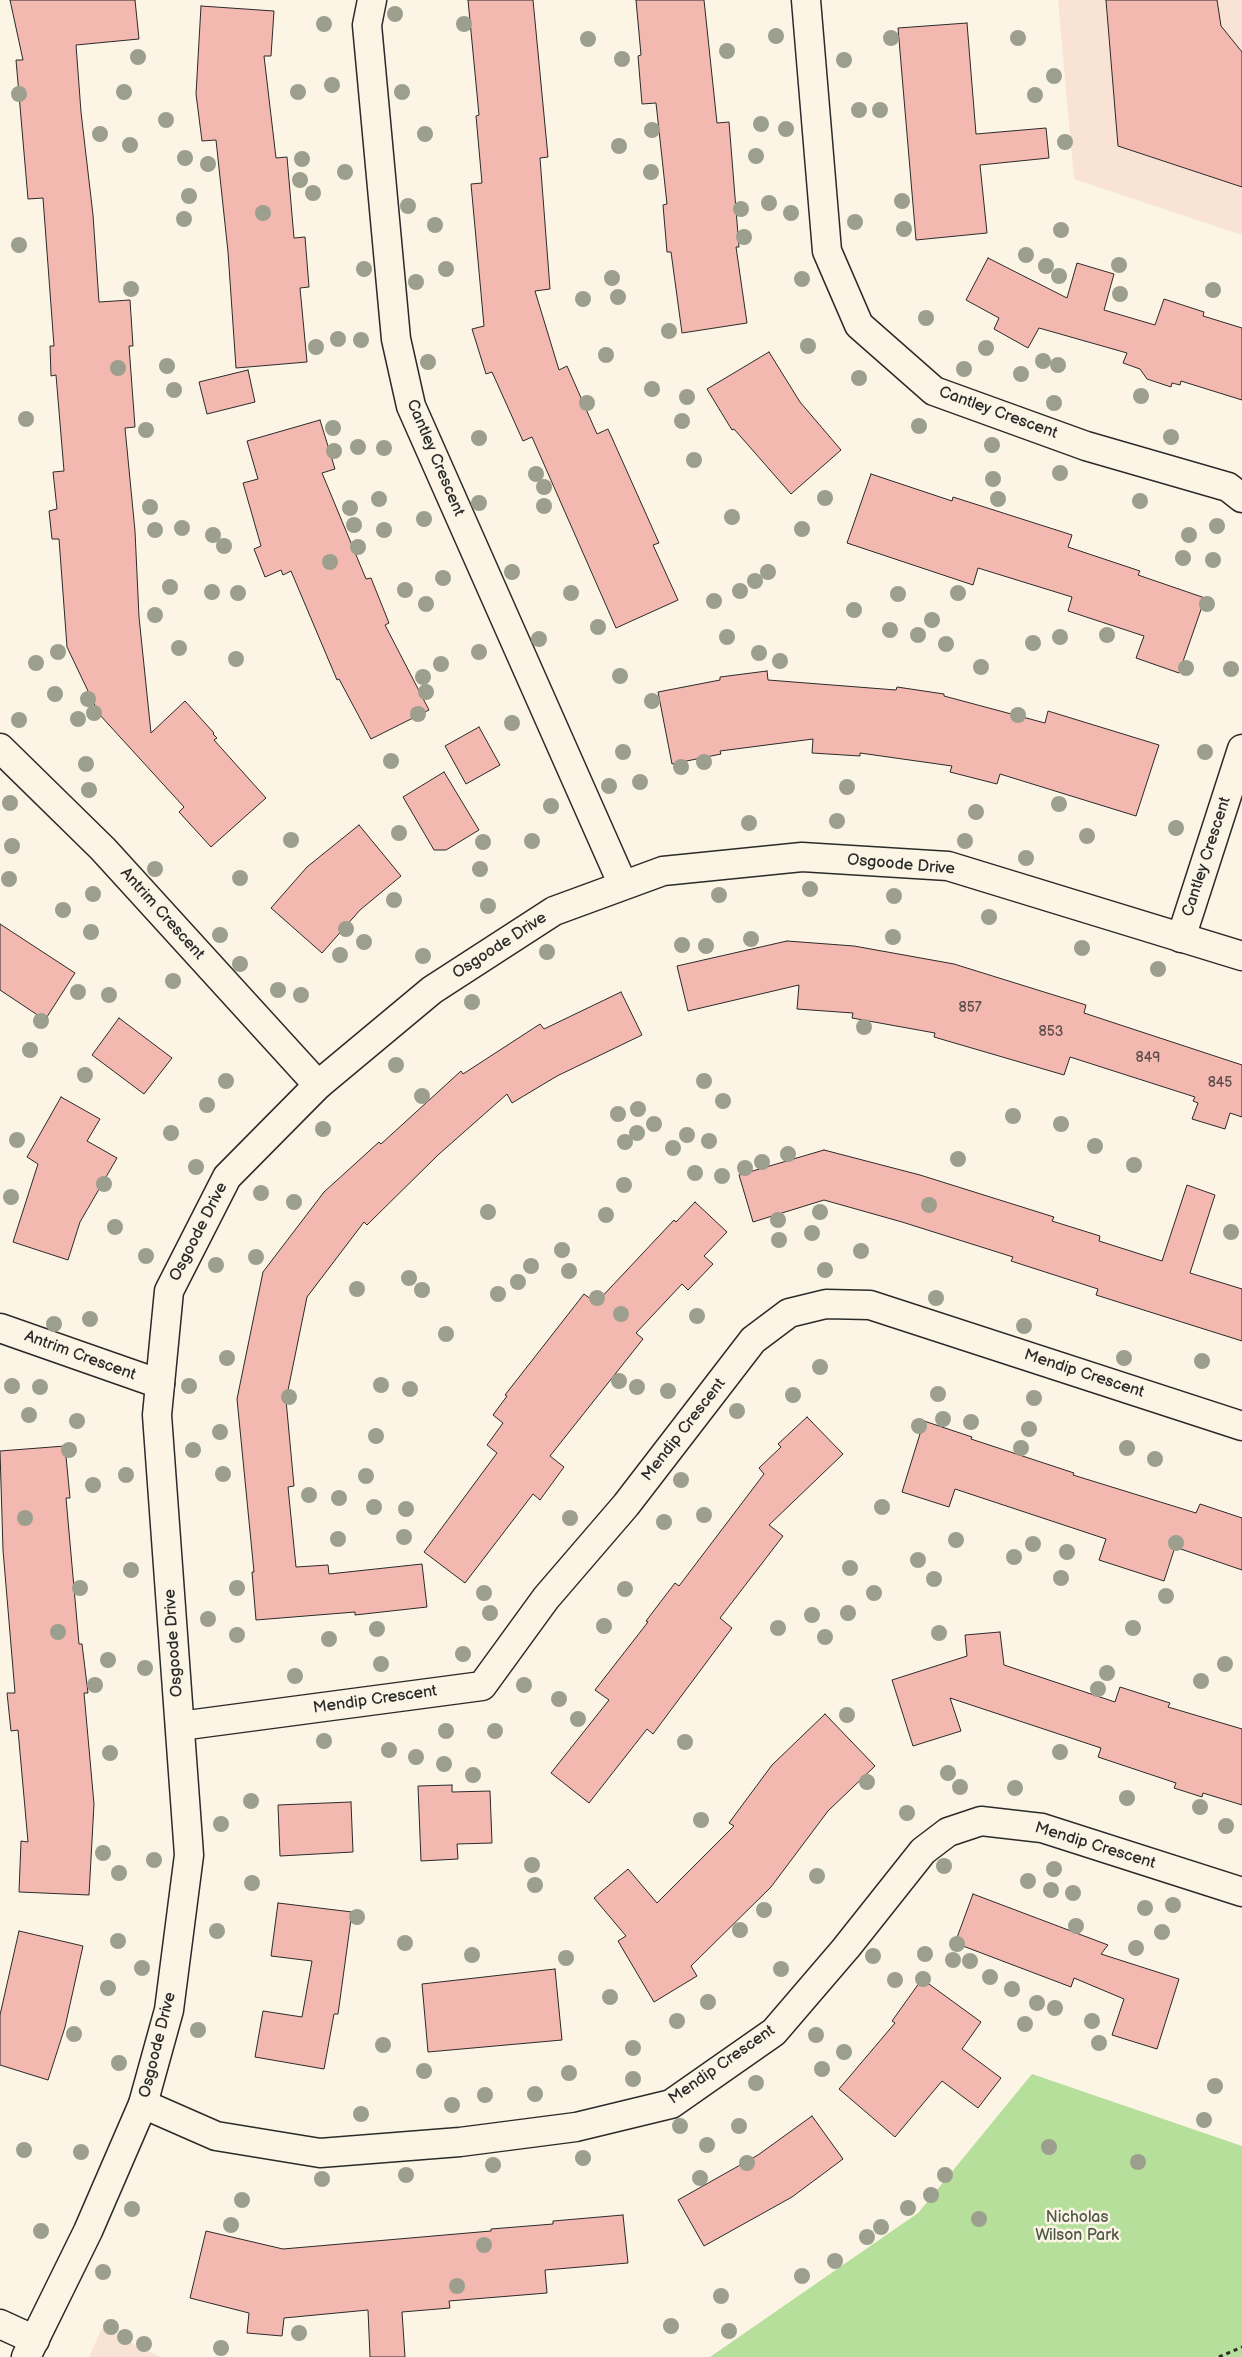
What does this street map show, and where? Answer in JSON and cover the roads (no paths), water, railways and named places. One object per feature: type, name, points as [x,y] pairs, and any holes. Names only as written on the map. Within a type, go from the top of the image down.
[{"type":"street","name":"Cantley Crescent","points":[[372,0],[367,26],[396,339],[411,406],[623,885]]},
{"type":"street","name":"Cantley Crescent","points":[[806,0],[827,251],[859,325],[934,391],[1086,446],[1228,487],[1242,498]]},
{"type":"street","name":"Antrim Crescent","points":[[0,748],[103,849],[318,1085]]},
{"type":"street","name":"Cantley Crescent","points":[[1181,938],[1242,749]]},
{"type":"street","name":"Osgoode Drive","points":[[30,2349],[88,2231],[143,2104],[170,2010],[189,1855],[157,1415],[169,1291],[227,1177],[318,1085],[432,990],[554,911],[663,870],[802,857],[948,866],[1242,956]]},
{"type":"street","name":"Mendip Crescent","points":[[180,1726],[482,1686],[546,1598],[626,1504],[753,1340],[789,1313],[826,1304],[870,1304],[1242,1426]]},
{"type":"street","name":"Antrim Crescent","points":[[0,1328],[160,1384]]},
{"type":"street","name":"Mendip Crescent","points":[[143,2104],[216,2136],[320,2153],[460,2142],[576,2127],[671,2104],[774,2032],[846,1948],[923,1851],[948,1832],[981,1820],[1042,1828],[1242,1892]]},
{"type":"street","points":[[0,2324],[30,2349]]},
{"type":"park label","name":"Nicholas Wilson Park","points":[[1077,2227]]}]
